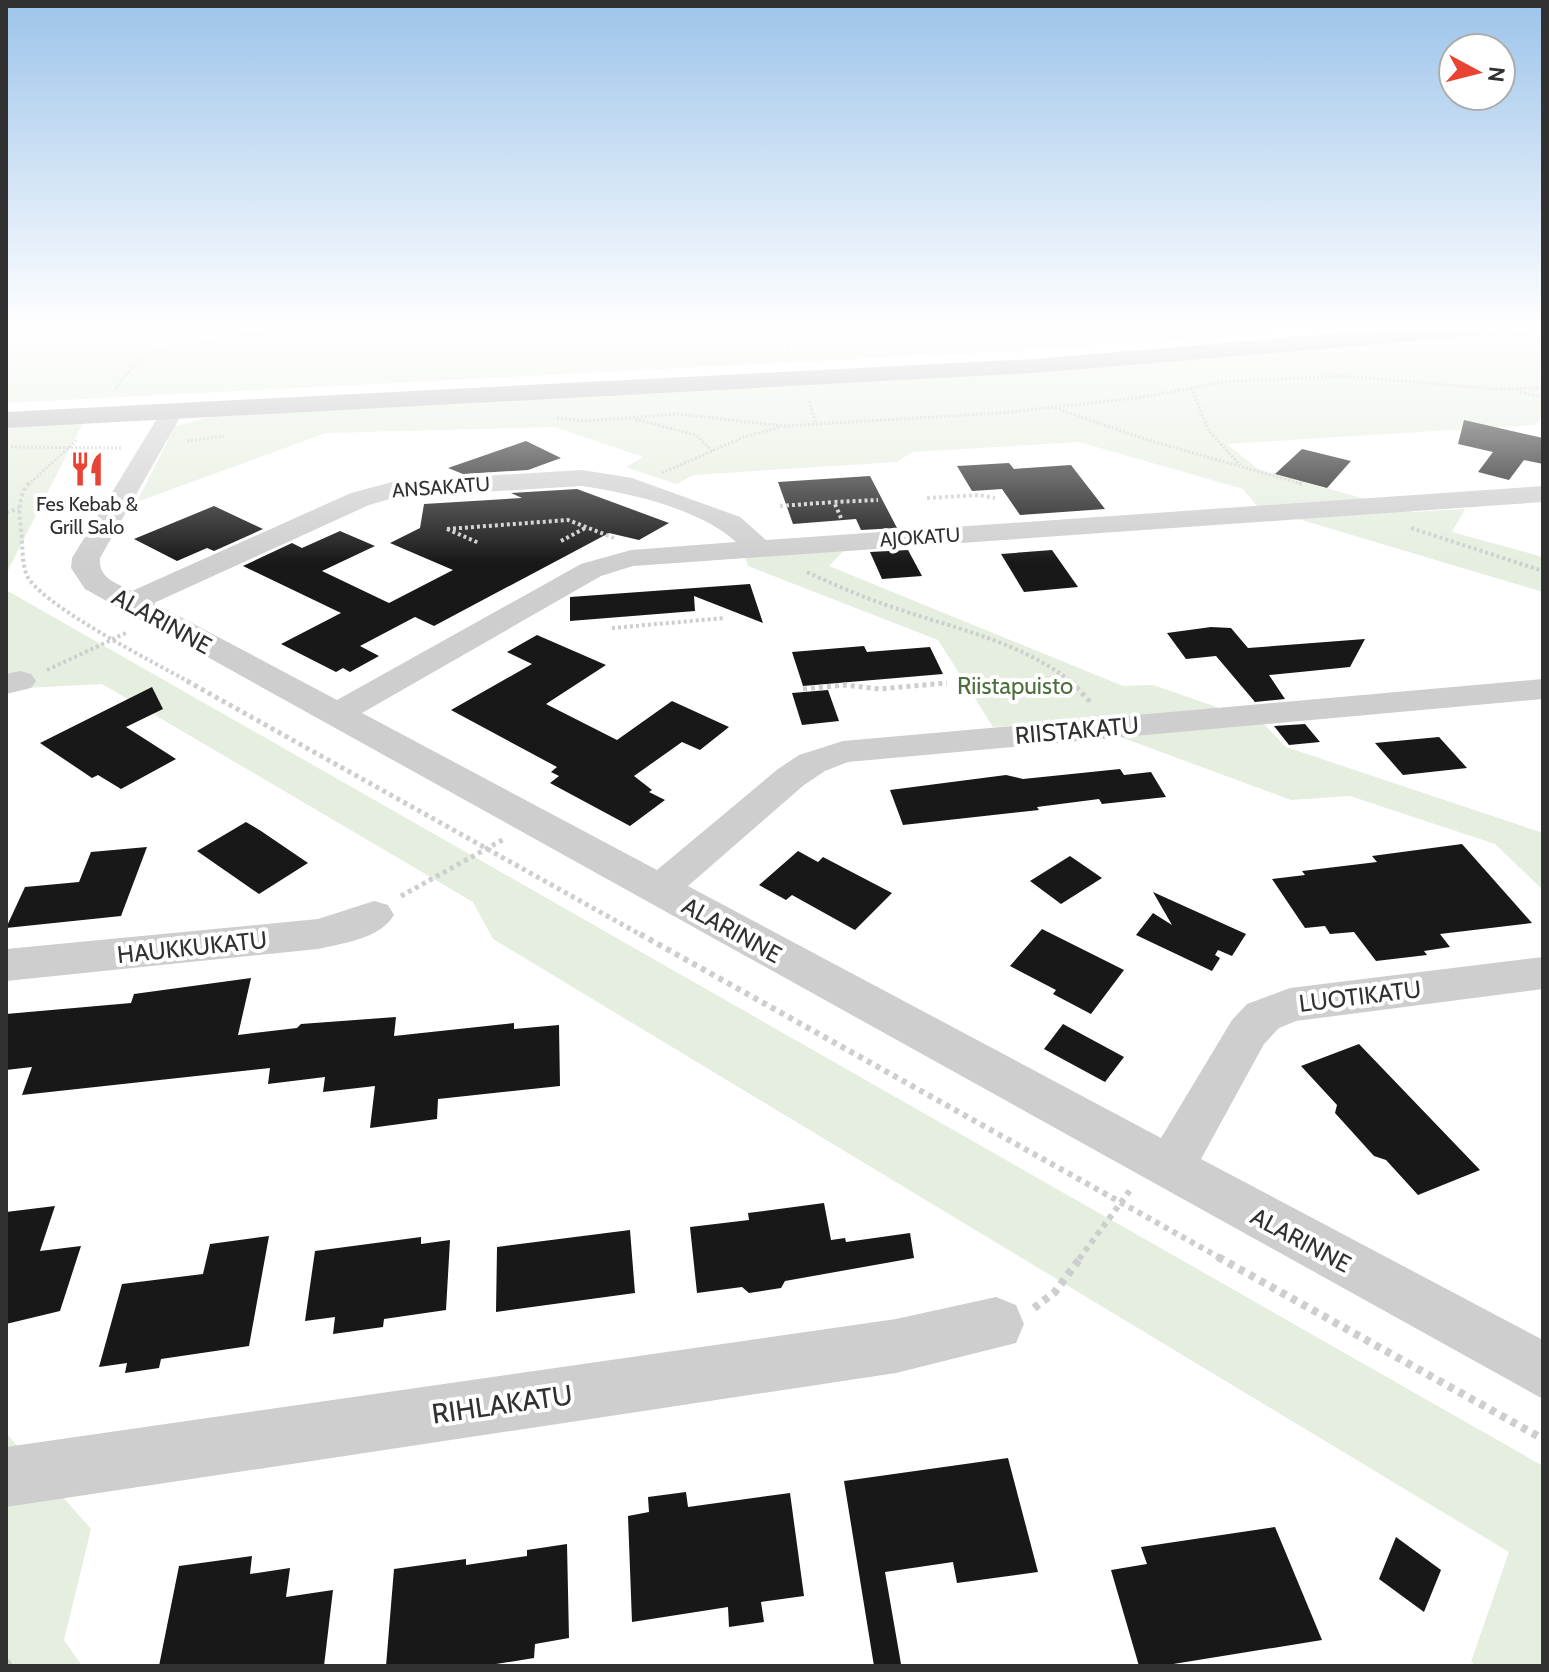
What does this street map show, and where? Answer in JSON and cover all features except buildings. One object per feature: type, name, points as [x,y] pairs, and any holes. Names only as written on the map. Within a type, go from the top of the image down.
[{"type":"street","points":[[6,420],[99,415],[161,429],[465,407]]},
{"type":"street","name":"ALARINNE","points":[[161,429],[86,558],[85,568],[122,622],[336,714],[1543,1371]]},
{"type":"street","name":"ANSAKATU","points":[[122,622],[360,499],[387,491],[582,478],[632,486],[731,523],[767,548]]},
{"type":"street","name":"AJOKATU","points":[[336,714],[608,563],[631,558],[1543,494]]},
{"type":"street","name":"RIISTAKATU","points":[[659,890],[812,763],[874,747],[1543,689]]},
{"type":"street","name":"HAUKKUKATU","points":[[6,965],[318,934],[351,926],[374,915]]},
{"type":"street","name":"LUOTIKATU","points":[[1161,1164],[1248,1032],[1263,1016],[1290,1005],[1543,973]]},
{"type":"street","name":"RIHLAKATU","points":[[6,1477],[896,1346],[996,1324]]},
{"type":"path","points":[[103,407],[99,415],[22,492],[19,509],[27,577],[43,593],[122,622],[490,849],[1119,1205],[1543,1439]]},
{"type":"path","points":[[545,416],[584,421],[679,414],[784,426],[1053,407]]},
{"type":"path","points":[[1053,407],[1148,440],[1307,486]]},
{"type":"path","points":[[1196,407],[1217,444],[1241,466]]},
{"type":"path","points":[[626,418],[671,426],[696,435],[713,452]]},
{"type":"path","points":[[632,486],[744,437],[784,426]]},
{"type":"path","points":[[6,447],[65,450],[161,429],[227,436]]},
{"type":"path","points":[[927,498],[979,495],[995,498]]},
{"type":"path","points":[[780,506],[878,500]]},
{"type":"path","points":[[834,502],[844,527]]},
{"type":"path","points":[[1368,506],[1432,537],[1543,571]]},
{"type":"path","points":[[6,512],[19,509]]},
{"type":"path","points":[[479,543],[447,529],[568,520],[616,539]]},
{"type":"path","points":[[526,523],[526,531]]},
{"type":"path","points":[[561,541],[587,527]]},
{"type":"path","points":[[767,548],[841,588],[1012,644],[1040,658],[1074,682],[1107,728]]},
{"type":"path","points":[[612,628],[725,618]]},
{"type":"path","points":[[13,682],[122,622]]},
{"type":"path","points":[[803,689],[845,685],[879,689],[947,683]]},
{"type":"path","points":[[374,915],[405,894],[490,849],[532,821]]},
{"type":"path","points":[[996,1324],[1033,1309],[1055,1292],[1119,1205],[1161,1164]]},
{"type":"green space","points":[[374,407],[1543,407],[1543,415],[1536,425],[1227,444],[1258,469],[1412,512],[1465,509],[1452,532],[1543,557],[1543,592],[1258,507],[1243,489],[1079,442],[913,452],[896,462],[694,475],[676,484],[626,467],[643,457],[555,427],[326,433],[137,502],[175,426],[214,416]]},
{"type":"green space","points":[[83,423],[6,574],[6,427]]},
{"type":"green space","name":"Riistapuisto","points":[[844,550],[829,566],[1123,686],[1153,685],[1263,723],[1286,747],[1543,833],[1543,890],[1495,844],[1350,796],[1291,800],[1077,721],[993,727],[938,640],[748,566],[745,557]]},
{"type":"green space","points":[[6,590],[1543,1466],[1543,1666],[1477,1666],[1471,1662],[1509,1552],[493,939],[473,902],[102,684],[6,689]]},
{"type":"green space","points":[[6,1433],[91,1529],[64,1640],[82,1666],[6,1666]]},
{"type":"place","name":"Fes Kebab & Grill Salo","points":[[87,469]]}]
